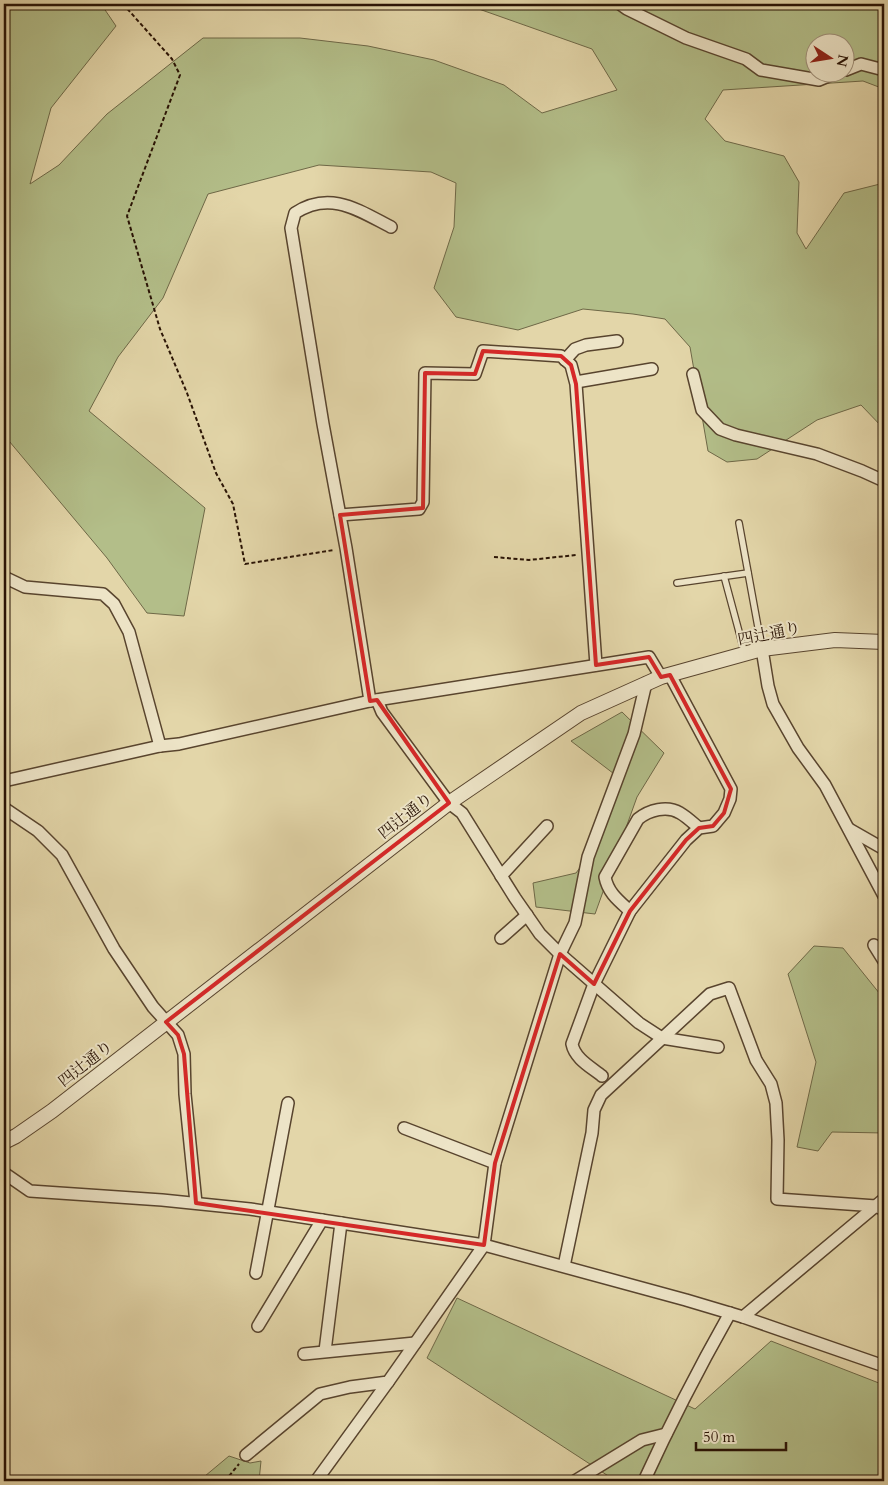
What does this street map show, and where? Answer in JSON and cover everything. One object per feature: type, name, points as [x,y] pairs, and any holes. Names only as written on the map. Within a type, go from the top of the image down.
[{"type":"street","points":[[620,4],[686,38],[746,59],[761,70],[806,78]]},
{"type":"street","points":[[856,66],[861,64],[884,70]]},
{"type":"street","points":[[391,227],[350,206],[327,202],[304,207],[295,213],[291,228],[323,424],[373,701],[449,803],[462,813],[540,934],[560,954],[639,1023],[662,1038],[718,1047]]},
{"type":"street","points":[[565,360],[575,348],[617,341]]},
{"type":"street","points":[[340,515],[420,509],[423,502],[426,373],[476,374],[483,351],[561,356],[572,365],[576,382],[596,664]]},
{"type":"street","points":[[576,382],[652,369]]},
{"type":"street","points":[[693,374],[702,410],[720,429],[736,435],[817,454],[884,481]]},
{"type":"street","points":[[4,577],[25,587],[102,594],[114,604],[130,632],[160,746]]},
{"type":"street","name":"四辻通り","points":[[4,1142],[52,1111],[449,803],[581,713],[646,682],[762,649],[835,640],[884,642]]},
{"type":"street","points":[[762,649],[768,686],[774,704],[798,748],[825,785],[884,896]]},
{"type":"street","points":[[4,781],[373,701],[649,657],[666,676],[731,789],[730,799],[724,813],[713,826],[699,828],[686,840],[630,911],[594,984],[572,1044],[577,1056],[602,1076]]},
{"type":"street","points":[[316,1481],[484,1244],[495,1163],[560,954],[575,923],[588,857],[634,734],[646,682]]},
{"type":"street","points":[[4,808],[38,831],[62,855],[114,949],[153,1007],[178,1035],[184,1054],[185,1094],[196,1204]]},
{"type":"street","points":[[630,911],[615,898],[607,887],[605,877],[638,819],[646,812],[660,809],[678,812],[699,828]]},
{"type":"street","points":[[501,876],[547,826]]},
{"type":"street","points":[[849,829],[884,849]]},
{"type":"street","points":[[501,938],[527,915]]},
{"type":"street","points":[[874,945],[884,962]]},
{"type":"street","points":[[564,1266],[592,1133],[594,1110],[601,1095],[710,994],[729,988],[756,1060],[771,1084],[776,1103],[778,1140],[777,1199],[881,1205]]},
{"type":"street","points":[[256,1273],[288,1103]]},
{"type":"street","points":[[404,1128],[495,1163]]},
{"type":"street","points":[[4,1173],[30,1191],[196,1204],[267,1212],[484,1244],[730,1313],[884,1366]]},
{"type":"street","points":[[743,1317],[881,1205]]},
{"type":"street","points":[[258,1326],[322,1220]]},
{"type":"street","points":[[325,1351],[341,1223]]},
{"type":"street","points":[[644,1481],[709,1350],[730,1313]]},
{"type":"street","points":[[304,1354],[415,1343]]},
{"type":"street","points":[[246,1455],[320,1394],[350,1387],[388,1382]]},
{"type":"street","points":[[575,1481],[642,1440],[666,1434]]},
{"type":"lane","points":[[739,523],[762,649]]},
{"type":"lane","points":[[677,583],[748,573]]},
{"type":"lane","points":[[724,576],[745,654]]},
{"type":"path","points":[[123,4],[172,59],[180,74],[127,216],[160,329],[187,393],[216,473],[233,504],[244,564],[346,548]]},
{"type":"path","points":[[494,557],[529,560],[588,554]]},
{"type":"path","points":[[225,1481],[246,1455]]},
{"type":"highlighted area","points":[[483,351],[561,356],[571,365],[576,384],[596,665],[649,657],[661,677],[670,675],[731,789],[724,813],[713,826],[699,828],[686,840],[630,911],[594,984],[560,954],[495,1163],[484,1245],[196,1203],[184,1054],[178,1035],[166,1022],[449,803],[377,700],[370,701],[340,515],[423,508],[425,373],[475,374]]},
{"type":"green space","points":[[4,4],[101,4],[116,26],[51,108],[30,184],[59,165],[107,114],[203,38],[300,38],[368,46],[434,60],[504,85],[542,113],[617,90],[592,49],[476,8],[470,4],[884,4],[884,89],[863,81],[856,81],[856,32],[806,32],[806,82],[847,82],[723,90],[705,119],[725,141],[784,156],[799,182],[797,233],[806,249],[844,193],[884,183],[884,429],[861,405],[817,420],[757,459],[727,462],[708,451],[690,347],[665,319],[583,309],[518,330],[456,317],[434,288],[454,227],[456,183],[431,172],[319,165],[208,194],[163,298],[118,357],[89,411],[205,508],[184,616],[147,613],[107,558],[4,435]]},
{"type":"green space","points":[[622,712],[664,753],[637,797],[595,914],[536,907],[533,883],[576,873],[599,842],[622,780],[571,741]]},
{"type":"green space","points":[[814,946],[843,948],[884,999],[884,1133],[832,1132],[818,1151],[797,1147],[816,1062],[788,974]]},
{"type":"green space","points":[[457,1298],[695,1409],[771,1341],[884,1385],[884,1481],[616,1481],[427,1358]]},
{"type":"green space","points":[[229,1456],[250,1463],[261,1461],[259,1481],[199,1481]]}]
